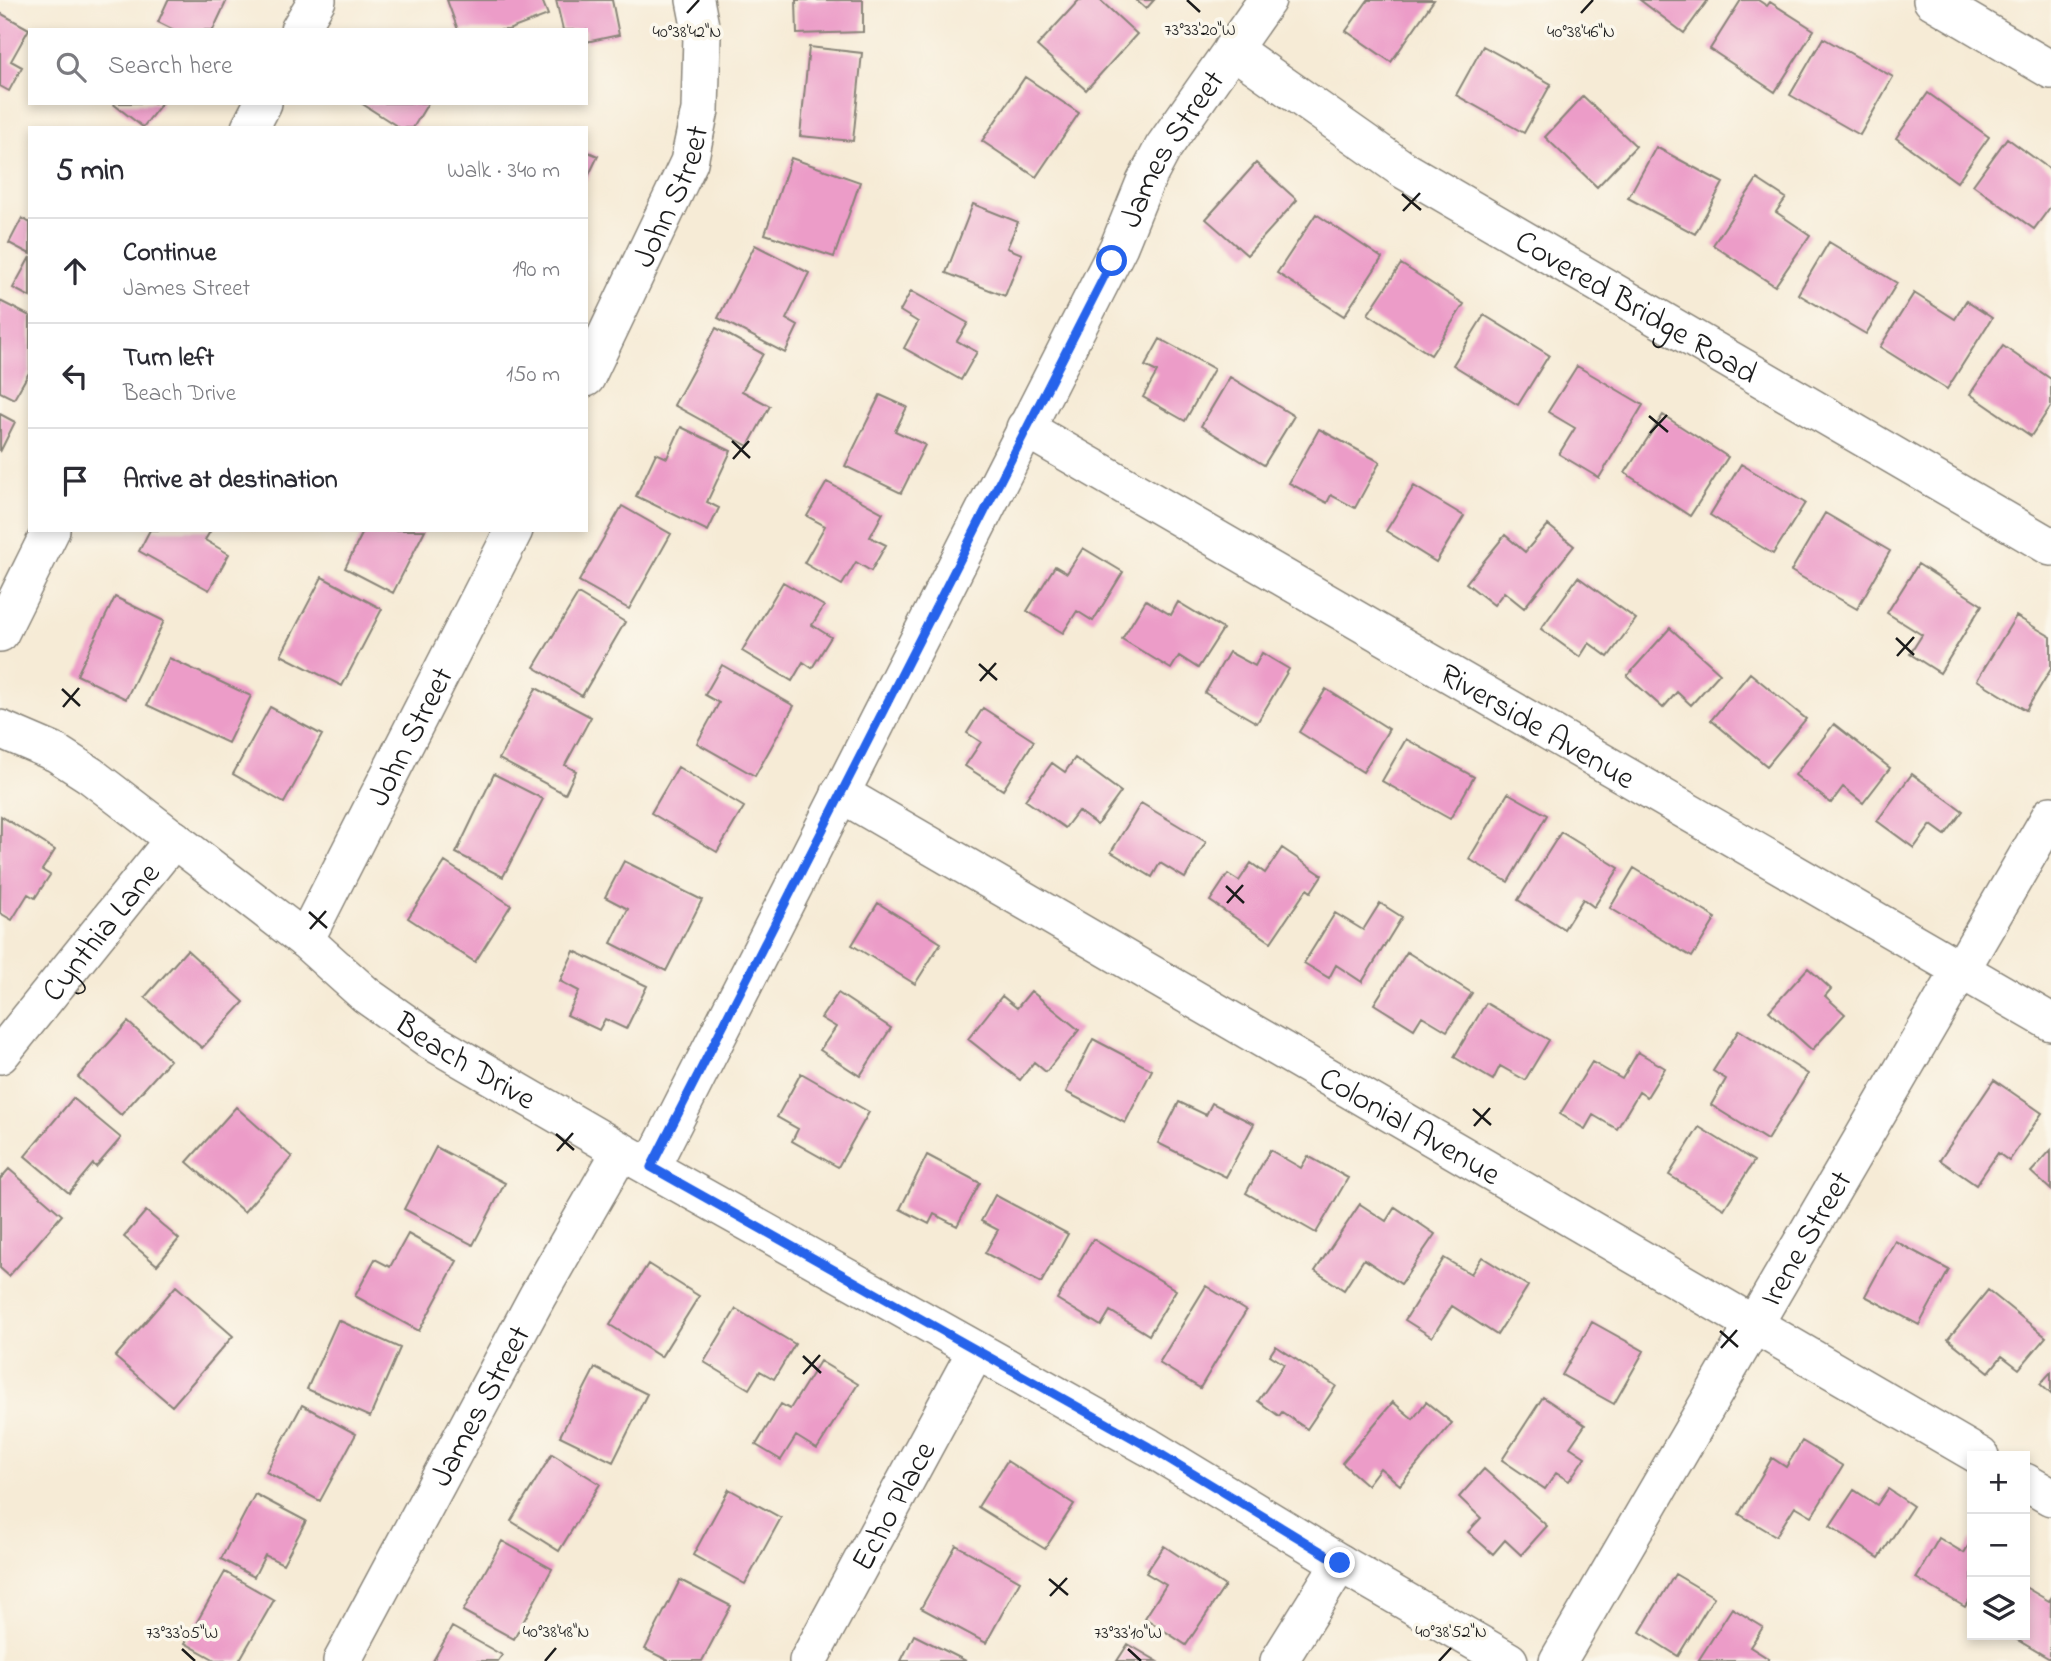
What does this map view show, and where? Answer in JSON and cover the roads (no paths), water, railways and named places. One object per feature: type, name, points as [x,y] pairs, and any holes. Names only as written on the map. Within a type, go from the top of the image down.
[{"type":"street","points":[[300,28],[317,0]]},
{"type":"street","name":"John Street","points":[[588,374],[689,162],[701,110],[702,36],[695,0]]},
{"type":"street","name":"James Street","points":[[342,1661],[537,1297],[636,1159],[840,793],[1119,246],[1154,164],[1267,0]]},
{"type":"street","points":[[1932,0],[2051,70]]},
{"type":"street","name":"Covered Bridge Road","points":[[1232,49],[1404,170],[2051,547]]},
{"type":"street","points":[[251,126],[261,105]]},
{"type":"street","name":"Riverside Avenue","points":[[1025,428],[2051,1021]]},
{"type":"street","points":[[0,633],[50,532]]},
{"type":"street","name":"John Street","points":[[305,940],[513,532]]},
{"type":"street","name":"Beach Drive","points":[[0,729],[56,753],[90,775],[305,940],[366,995],[431,1041],[1149,1447],[1340,1563],[1509,1661]]},
{"type":"street","name":"Colonial Avenue","points":[[840,793],[1971,1451]]},
{"type":"street","name":"Irene Street","points":[[1558,1661],[2051,815]]},
{"type":"street","name":"Cynthia Lane","points":[[0,1055],[174,839]]},
{"type":"street","name":"Echo Place","points":[[808,1661],[976,1351]]},
{"type":"street","points":[[2030,1485],[2051,1497]]},
{"type":"street","points":[[1279,1661],[1340,1563]]}]
